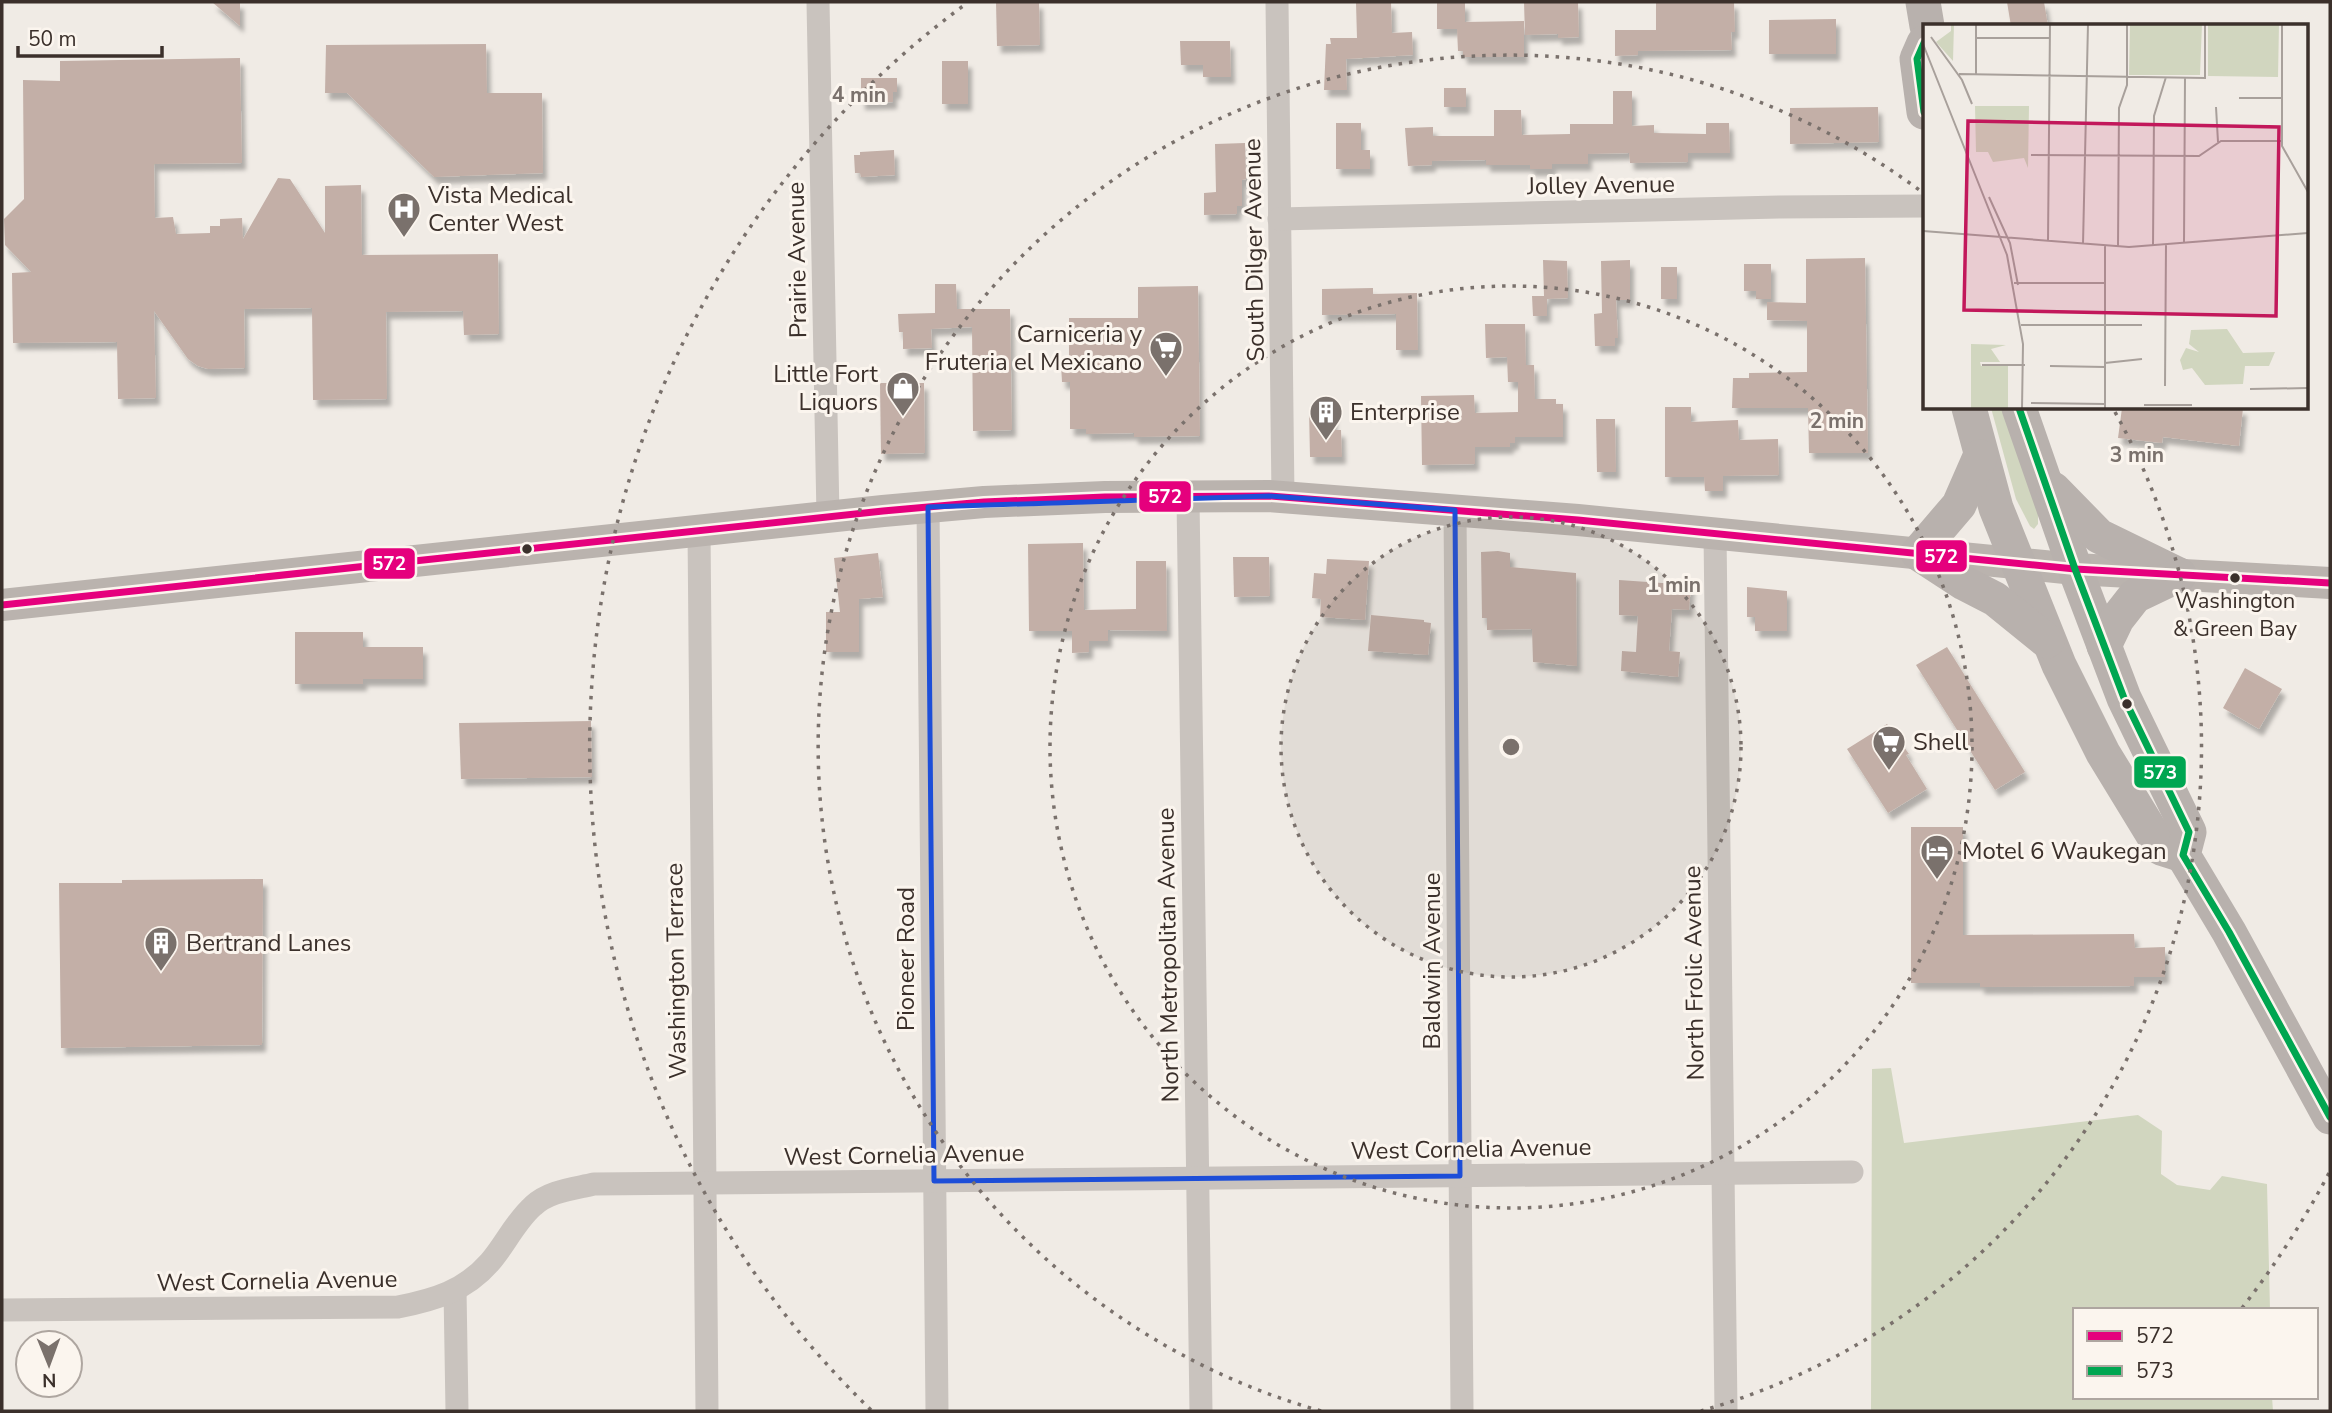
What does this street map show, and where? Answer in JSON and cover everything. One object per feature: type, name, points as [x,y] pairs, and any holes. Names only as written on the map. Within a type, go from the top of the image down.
[{"type":"main road","points":[[1923,2],[1927,24]]},
{"type":"main road","points":[[1923,45],[1917,59],[1923,104]]},
{"type":"main road","points":[[1969,410],[1980,457],[1996,508],[2081,711],[2161,848],[2183,855],[2230,932],[2330,1117]]},
{"type":"main road","points":[[2020,410],[2104,646],[2136,725],[2189,832],[2183,855]]},
{"type":"main road","points":[[1918,553],[1959,505],[1980,457]]},
{"type":"main road","points":[[2043,477],[2099,536],[2179,575]]},
{"type":"main road","points":[[2,605],[828,516],[928,507],[1105,497],[1283,497],[1455,510],[2075,569],[2330,583]]},
{"type":"main road","points":[[1918,553],[1964,583],[1995,599],[2051,644]]},
{"type":"main road","points":[[2104,646],[2117,619],[2135,596],[2179,575]]},
{"type":"street","name":"Prairie Avenue","points":[[818,2],[828,516]]},
{"type":"street","name":"South Dilger Avenue","points":[[1277,2],[1283,497]]},
{"type":"street","name":"Jolley Avenue","points":[[1279,219],[1752,207],[1923,206]]},
{"type":"street","name":"North Metropolitan Avenue","points":[[1188,498],[1201,1411]]},
{"type":"street","name":"Pioneer Road","points":[[928,507],[937,1411]]},
{"type":"street","name":"Baldwin Avenue","points":[[1455,510],[1462,1411]]},
{"type":"street","name":"Washington Terrace","points":[[699,531],[706,1411]]},
{"type":"street","name":"North Frolic Avenue","points":[[1715,534],[1726,1411]]},
{"type":"street","name":"West Cornelia Avenue","points":[[2,1310],[398,1307],[432,1301],[466,1284],[490,1262],[512,1230],[534,1205],[556,1193],[594,1184],[1852,1172]]},
{"type":"street","points":[[455,1290],[457,1411]]},
{"type":"highlighted area","points":[[1269,496],[1455,510],[1460,1176],[934,1181],[928,507]]},
{"type":"green space","points":[[1992,410],[2008,410],[2038,513],[2038,524],[2034,529],[2016,499]]},
{"type":"green space","points":[[1891,1068],[1904,1143],[2138,1115],[2162,1131],[2161,1174],[2177,1185],[2210,1190],[2222,1176],[2267,1184],[2270,1308],[2073,1308],[2073,1399],[2272,1399],[2273,1411],[1871,1411],[1872,1069]]},
{"type":"building","points":[[212,2],[240,2],[240,26]]},
{"type":"building","points":[[996,2],[1039,2],[1040,45],[997,46]]},
{"type":"building","points":[[1391,2],[1392,33],[1412,32],[1413,55],[1346,59],[1347,90],[1324,90],[1326,44],[1331,44],[1330,38],[1357,38],[1356,3]]},
{"type":"building","points":[[1437,2],[1465,3],[1465,22],[1524,21],[1524,57],[1463,57],[1463,51],[1458,51],[1457,29],[1437,29]]},
{"type":"building","points":[[1524,2],[1578,2],[1579,37],[1558,38],[1558,34],[1525,35]]},
{"type":"building","points":[[1656,2],[1734,2],[1735,32],[1731,32],[1732,50],[1638,51],[1638,55],[1615,56],[1615,30],[1656,30]]},
{"type":"building","points":[[2007,2],[2044,2],[2048,24],[2011,24]]},
{"type":"building","points":[[1836,19],[1836,54],[1769,54],[1769,20]]},
{"type":"building","points":[[1180,41],[1230,41],[1231,77],[1203,77],[1203,65],[1181,65]]},
{"type":"building","points":[[486,44],[487,93],[542,93],[543,173],[434,177],[347,93],[325,93],[326,45]]},
{"type":"building","points":[[240,58],[242,163],[154,164],[155,218],[173,217],[176,234],[210,233],[210,226],[220,226],[220,219],[242,218],[243,239],[278,178],[290,179],[325,233],[325,186],[361,185],[362,255],[498,254],[499,334],[464,335],[463,311],[386,312],[387,399],[313,400],[312,308],[244,309],[245,368],[208,369],[188,359],[154,311],[156,398],[118,399],[117,342],[13,343],[12,273],[31,272],[5,245],[4,219],[24,199],[23,80],[60,81],[60,61]]},
{"type":"building","points":[[942,61],[968,61],[968,104],[942,104]]},
{"type":"building","points":[[861,78],[897,78],[897,92],[893,92],[893,102],[861,103]]},
{"type":"building","points":[[1444,88],[1466,88],[1466,107],[1444,107]]},
{"type":"building","points":[[1613,91],[1632,91],[1632,126],[1654,125],[1654,133],[1706,134],[1706,123],[1729,123],[1730,153],[1688,153],[1688,162],[1630,163],[1629,153],[1588,154],[1588,164],[1552,164],[1552,169],[1530,169],[1530,165],[1486,165],[1486,160],[1432,161],[1432,165],[1408,166],[1405,128],[1433,127],[1433,136],[1494,136],[1494,110],[1521,110],[1522,135],[1570,134],[1570,124],[1613,124]]},
{"type":"building","points":[[1878,107],[1879,142],[1790,144],[1790,108]]},
{"type":"building","points":[[1336,123],[1361,123],[1361,150],[1370,150],[1370,169],[1336,169]]},
{"type":"building","points":[[1245,143],[1246,179],[1242,180],[1242,206],[1237,206],[1237,214],[1204,215],[1204,193],[1216,192],[1215,144]]},
{"type":"building","points":[[894,150],[895,175],[861,177],[860,173],[855,173],[854,155],[860,155],[860,152]]},
{"type":"building","points":[[1865,258],[1868,453],[1809,453],[1808,408],[1732,408],[1733,378],[1749,378],[1749,373],[1807,372],[1807,321],[1767,320],[1767,302],[1806,303],[1806,259]]},
{"type":"building","points":[[1543,260],[1567,261],[1568,298],[1547,299],[1547,316],[1533,316],[1532,296],[1544,296]]},
{"type":"building","points":[[1630,260],[1630,300],[1616,300],[1618,338],[1615,338],[1615,346],[1595,346],[1594,314],[1602,313],[1601,261]]},
{"type":"building","points":[[1744,264],[1771,264],[1771,299],[1756,299],[1756,291],[1744,291]]},
{"type":"building","points":[[1661,267],[1677,267],[1677,299],[1661,299]]},
{"type":"building","points":[[935,284],[956,284],[957,309],[1010,309],[1012,430],[973,431],[972,327],[931,329],[932,348],[903,349],[903,332],[899,332],[898,314],[935,313]]},
{"type":"building","points":[[1198,286],[1200,436],[1134,437],[1134,433],[1086,434],[1086,429],[1070,429],[1070,382],[1062,382],[1061,364],[1069,364],[1069,318],[1138,318],[1138,287]]},
{"type":"building","points":[[1373,288],[1373,294],[1417,293],[1418,350],[1396,350],[1396,314],[1322,315],[1322,289]]},
{"type":"building","points":[[1485,324],[1525,324],[1526,365],[1534,365],[1535,399],[1556,399],[1556,404],[1563,404],[1563,437],[1515,437],[1515,443],[1510,443],[1510,447],[1475,447],[1475,464],[1422,465],[1421,396],[1474,395],[1475,413],[1518,412],[1518,382],[1508,382],[1507,357],[1486,358]]},
{"type":"building","name":"Little Fort Liquors","points":[[880,383],[924,383],[925,453],[881,454]]},
{"type":"building","points":[[1665,407],[1691,407],[1691,422],[1738,420],[1739,440],[1778,439],[1779,475],[1723,476],[1723,491],[1705,491],[1704,477],[1665,477]]},
{"type":"building","name":"Enterprise","points":[[1309,409],[1333,409],[1333,430],[1341,430],[1342,457],[1310,457]]},
{"type":"building","points":[[2122,410],[2243,410],[2239,446],[2163,437],[2162,443],[2118,438]]},
{"type":"building","points":[[1596,419],[1615,419],[1616,472],[1597,472]]},
{"type":"building","points":[[1083,543],[1084,610],[1136,609],[1136,561],[1166,561],[1167,631],[1108,630],[1108,641],[1089,641],[1089,652],[1072,653],[1072,631],[1029,631],[1028,544]]},
{"type":"building","points":[[1481,552],[1510,553],[1510,567],[1576,573],[1577,666],[1533,662],[1532,629],[1487,630],[1487,618],[1482,618]]},
{"type":"building","points":[[878,553],[883,597],[859,599],[859,652],[826,652],[826,612],[840,612],[834,558]]},
{"type":"building","points":[[1233,557],[1269,557],[1270,596],[1234,597]]},
{"type":"building","points":[[1327,559],[1369,561],[1365,620],[1320,617],[1321,599],[1312,598],[1314,573],[1326,574]]},
{"type":"building","points":[[1619,580],[1691,585],[1689,610],[1672,609],[1669,651],[1680,652],[1678,677],[1621,671],[1622,651],[1636,652],[1638,616],[1619,615]]},
{"type":"building","points":[[1747,587],[1787,591],[1787,631],[1755,631],[1755,617],[1747,617]]},
{"type":"building","points":[[1371,615],[1431,623],[1428,655],[1368,651]]},
{"type":"building","points":[[295,632],[363,632],[363,647],[423,647],[423,679],[363,679],[363,684],[295,684]]},
{"type":"building","name":"Shell","points":[[1947,647],[2025,772],[1995,790],[1916,665]]},
{"type":"building","points":[[2245,668],[2282,689],[2259,729],[2223,708]]},
{"type":"building","points":[[591,721],[592,777],[461,779],[459,723]]},
{"type":"building","name":"Shell","points":[[1887,724],[1909,754],[1906,755],[1927,789],[1888,813],[1847,749]]},
{"type":"building","name":"Motel 6 Waukegan","points":[[1911,827],[1963,827],[1963,935],[2134,934],[2135,948],[2165,947],[2165,977],[2134,977],[2134,986],[1980,987],[1980,983],[1911,983]]},
{"type":"building","name":"Bertrand Lanes","points":[[263,879],[262,1045],[61,1048],[59,883]]},
{"type":"transit line","name":"573","points":[[1923,45],[1917,59],[1923,104]]},
{"type":"transit line","name":"573","points":[[2020,410],[2075,569],[2124,698],[2189,832],[2183,855],[2229,932],[2330,1117]]},
{"type":"transit line","name":"572","points":[[2,605],[883,511],[984,502],[1105,497],[1269,496],[1578,520],[2075,569],[2330,583]]},
{"type":"place","name":"Vista Medical Center West","points":[[404,239]]},
{"type":"place","name":"Carniceria y Fruteria el Mexicano","points":[[1166,378]]},
{"type":"place","name":"Little Fort Liquors","points":[[903,418]]},
{"type":"place","name":"Enterprise","points":[[1326,442]]},
{"type":"place","name":"Washington & Green Bay","points":[[2235,578]]},
{"type":"place","name":"Shell","points":[[1889,772]]},
{"type":"place","name":"Motel 6 Waukegan","points":[[1937,881]]},
{"type":"place","name":"Bertrand Lanes","points":[[161,973]]}]
